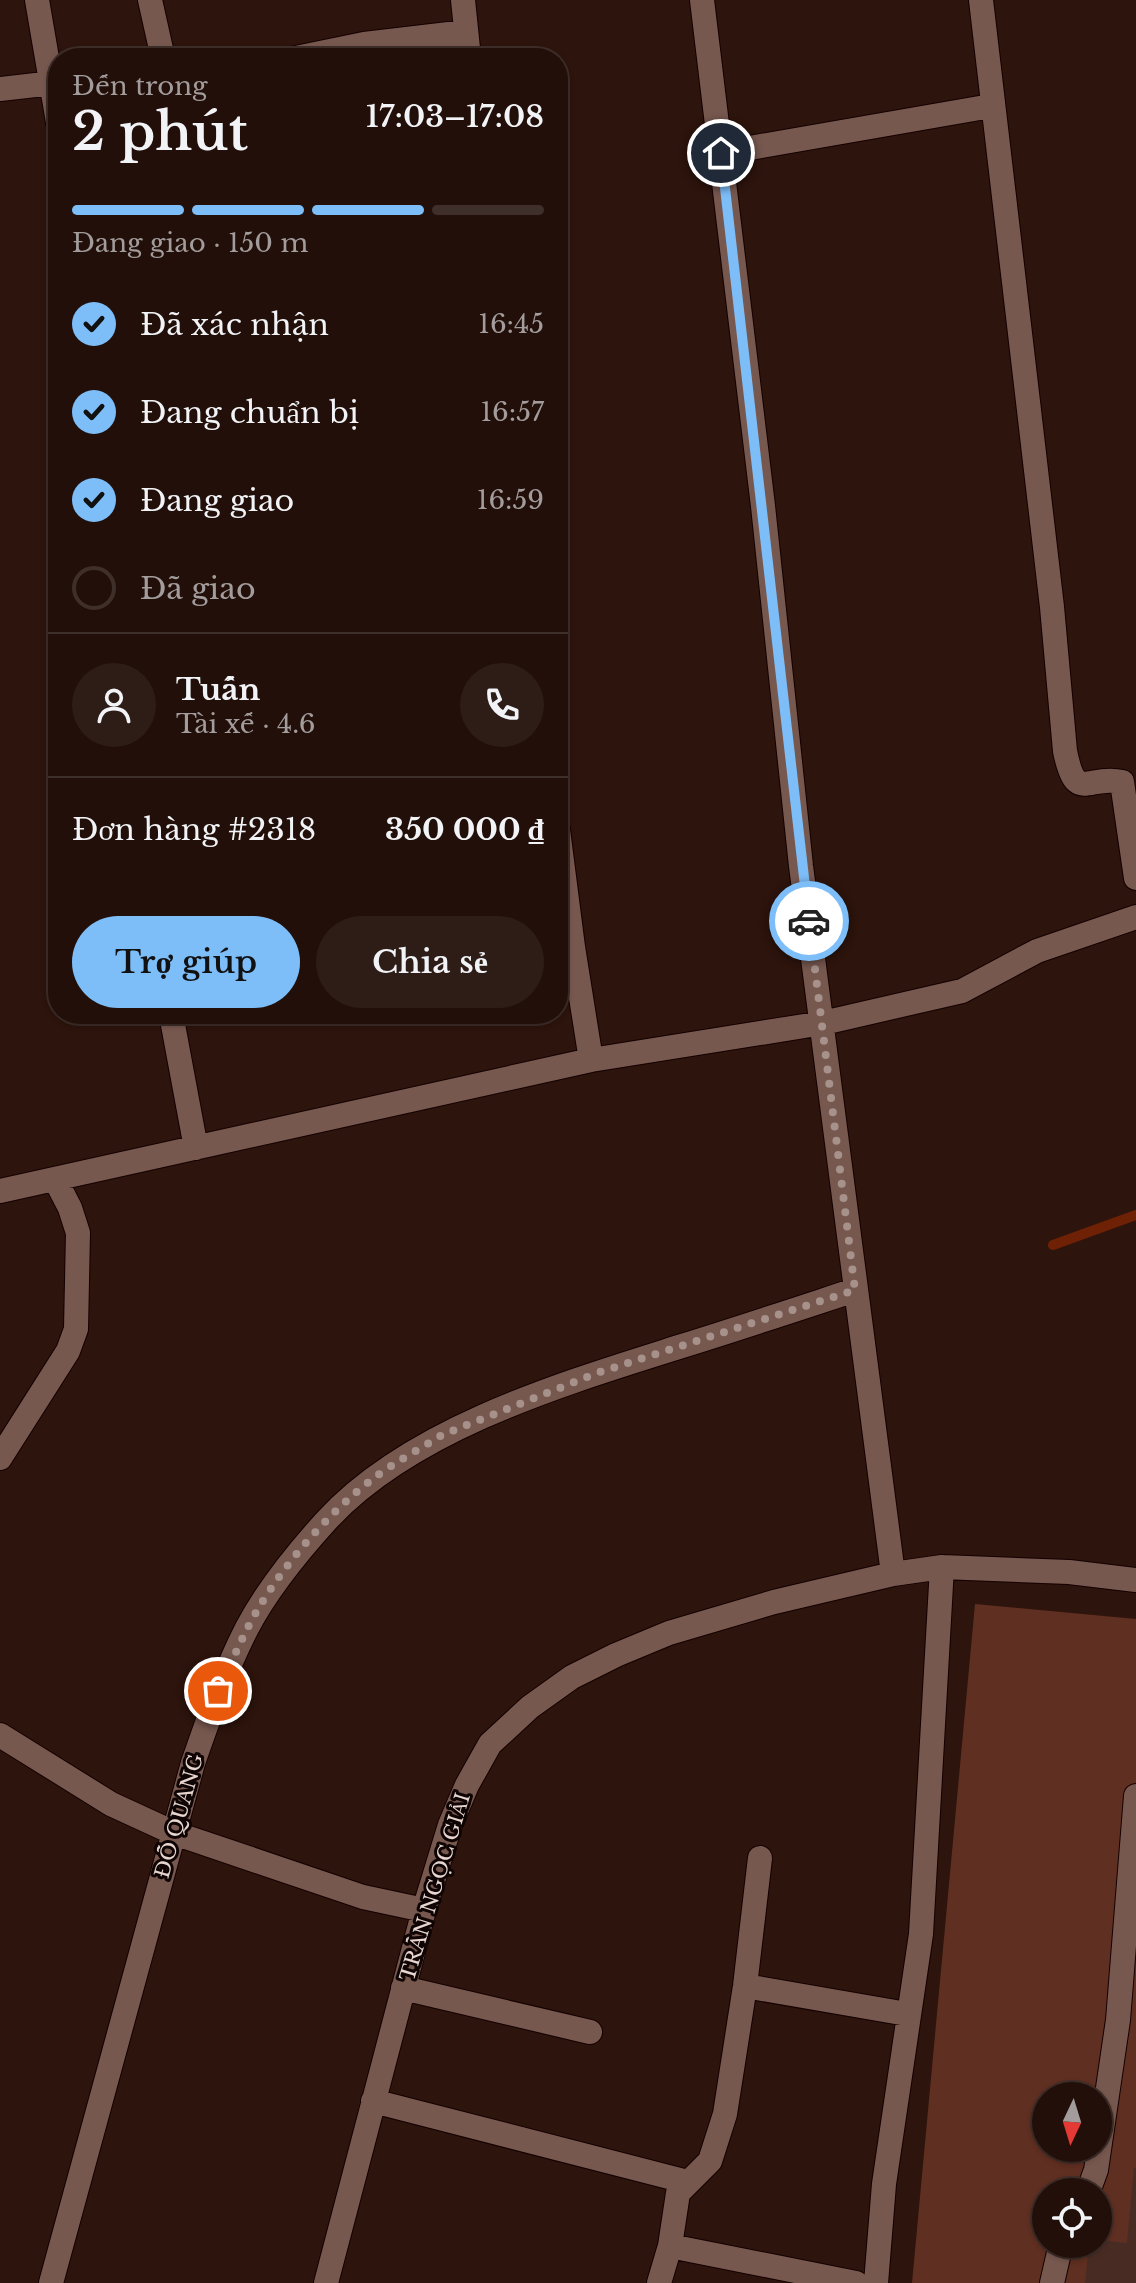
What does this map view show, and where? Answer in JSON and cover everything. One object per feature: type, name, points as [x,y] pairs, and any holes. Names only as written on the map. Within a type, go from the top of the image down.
[{"type":"street","points":[[37,0],[48,58]]},
{"type":"street","points":[[150,0],[161,48]]},
{"type":"street","points":[[463,0],[468,48]]},
{"type":"street","points":[[702,0],[763,506],[801,866],[893,1574]]},
{"type":"street","points":[[981,0],[1069,774],[1083,785],[1122,782],[1136,878]]},
{"type":"street","points":[[345,48],[466,32]]},
{"type":"street","points":[[0,89],[48,98]]},
{"type":"street","points":[[721,153],[991,106]]},
{"type":"street","points":[[568,908],[591,1060]]},
{"type":"street","points":[[0,1191],[591,1060],[823,1023],[962,991],[1037,951],[1136,917]]},
{"type":"street","points":[[173,1024],[196,1148]]},
{"type":"street","points":[[0,1458],[68,1351],[76,1329],[78,1233],[70,1208],[55,1179]]},
{"type":"street","name":"ĐỖ QUANG","points":[[51,2283],[193,1763],[218,1691],[248,1626],[286,1568],[328,1519],[374,1478],[442,1435],[597,1373],[855,1290]]},
{"type":"street","points":[[876,2283],[884,2184],[921,1934],[942,1567]]},
{"type":"street","name":"TRẦN NGỌC GIẢI","points":[[326,2283],[424,1910],[450,1825],[467,1785],[490,1744],[530,1707],[572,1677],[669,1633],[774,1602],[893,1574],[942,1567],[1069,1572],[1136,1580]]},
{"type":"street","points":[[0,1735],[111,1804],[174,1833],[363,1897],[424,1910]]},
{"type":"street","points":[[1093,2178],[1111,2076],[1131,1920],[1136,1796]]},
{"type":"street","points":[[659,2283],[670,2246],[678,2193],[710,2161],[725,2114],[745,1986],[760,1858]]},
{"type":"street","points":[[745,1986],[907,2014]]},
{"type":"street","points":[[403,1988],[590,2032]]},
{"type":"street","points":[[373,2101],[688,2182]]},
{"type":"street","points":[[670,2246],[856,2283]]},
{"type":"street","points":[[1052,2283],[1058,2258]]},
{"type":"shaded area","points":[[975,1604],[1136,1619],[1136,2283],[912,2283]]},
{"type":"building","points":[[1136,2168],[1136,2283],[1085,2283],[1088,2258],[1112,2258],[1112,2241],[1127,2243]]},
{"type":"waterway","points":[[1053,1245],[1136,1215]]},
{"type":"way so far","points":[[218,1691],[248,1626],[286,1568],[328,1519],[374,1478],[419,1449],[442,1435],[597,1373],[855,1290],[809,921]]},
{"type":"route","points":[[721,153],[809,921]]}]
